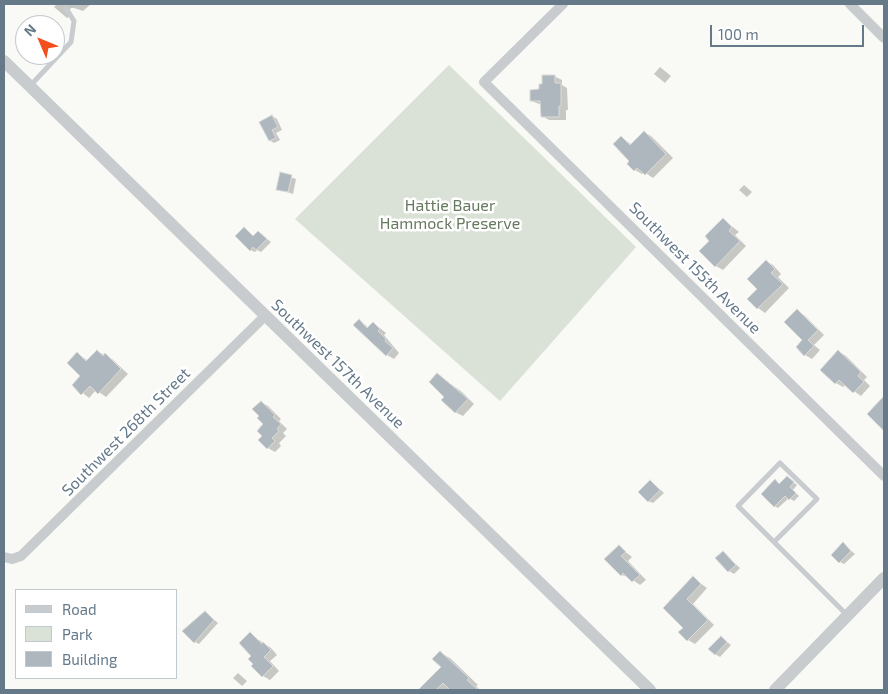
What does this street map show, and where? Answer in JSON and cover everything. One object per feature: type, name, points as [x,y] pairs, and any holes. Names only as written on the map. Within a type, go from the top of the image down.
[{"type":"street","name":"Southwest 155th Avenue","points":[[563,4],[484,82],[884,476]]},
{"type":"street","points":[[851,4],[884,38]]},
{"type":"street","name":"Southwest 157th Avenue","points":[[4,61],[650,690]]},
{"type":"street","name":"Southwest 268th Street","points":[[4,558],[12,559],[21,556],[265,316]]},
{"type":"street","points":[[775,690],[884,578]]},
{"type":"lane","points":[[30,87],[71,42],[74,22],[66,8]]},
{"type":"lane","points":[[775,541],[817,499],[780,463],[738,506],[848,616]]},
{"type":"green space","name":"Hattie Bauer Hammock Preserve","points":[[449,65],[636,247],[500,401],[295,219]]},
{"type":"building","points":[[542,75],[555,75],[555,83],[561,83],[559,117],[541,117],[540,101],[530,101],[530,90],[539,89],[539,84],[542,84]]},
{"type":"building","points":[[272,115],[278,127],[272,130],[276,138],[269,141],[259,122]]},
{"type":"building","points":[[644,131],[666,154],[645,175],[637,168],[634,171],[627,164],[629,161],[613,144],[621,136],[630,145]]},
{"type":"building","points":[[280,172],[292,175],[288,192],[276,190]]},
{"type":"building","points":[[723,218],[732,227],[729,231],[740,241],[715,267],[699,251],[709,241],[705,236]]},
{"type":"building","points":[[244,227],[253,236],[258,231],[267,239],[256,250],[253,247],[250,251],[235,236]]},
{"type":"building","points":[[766,260],[775,269],[771,273],[783,284],[757,309],[747,299],[757,289],[747,279]]},
{"type":"building","points":[[797,309],[818,330],[808,340],[814,346],[804,356],[796,347],[802,340],[784,322]]},
{"type":"building","points":[[359,319],[367,328],[373,322],[380,329],[378,331],[393,348],[386,356],[353,325]]},
{"type":"building","points":[[97,350],[103,356],[105,353],[121,369],[98,394],[90,386],[81,395],[72,385],[80,376],[67,363],[77,352],[86,361]]},
{"type":"building","points":[[838,350],[861,372],[858,376],[864,382],[853,393],[839,380],[835,384],[820,370]]},
{"type":"building","points":[[437,373],[468,399],[455,413],[441,400],[444,397],[429,382]]},
{"type":"building","points":[[884,396],[884,431],[867,414]]},
{"type":"building","points":[[261,401],[281,424],[277,429],[279,431],[272,438],[275,441],[267,449],[258,440],[262,436],[257,431],[263,424],[257,418],[259,416],[252,409]]},
{"type":"building","points":[[787,476],[794,482],[790,487],[796,493],[789,500],[785,496],[774,507],[761,494],[775,479],[779,484]]},
{"type":"building","points":[[650,480],[660,490],[648,502],[638,492]]},
{"type":"building","points":[[843,542],[851,551],[839,563],[831,555]]},
{"type":"building","points":[[619,545],[626,552],[621,556],[640,575],[632,582],[623,573],[621,576],[604,559]]},
{"type":"building","points":[[723,551],[736,565],[728,572],[715,558]]},
{"type":"building","points":[[693,576],[701,584],[687,599],[708,620],[687,641],[678,632],[683,628],[663,608]]},
{"type":"building","points":[[205,611],[214,620],[194,643],[182,631]]},
{"type":"building","points":[[250,632],[271,650],[264,657],[273,666],[262,677],[251,666],[253,664],[248,659],[251,656],[239,643]]},
{"type":"building","points":[[721,636],[727,642],[715,655],[708,649]]},
{"type":"building","points":[[440,651],[469,678],[467,680],[478,690],[450,690],[443,683],[436,690],[418,690],[441,667],[432,659]]}]
